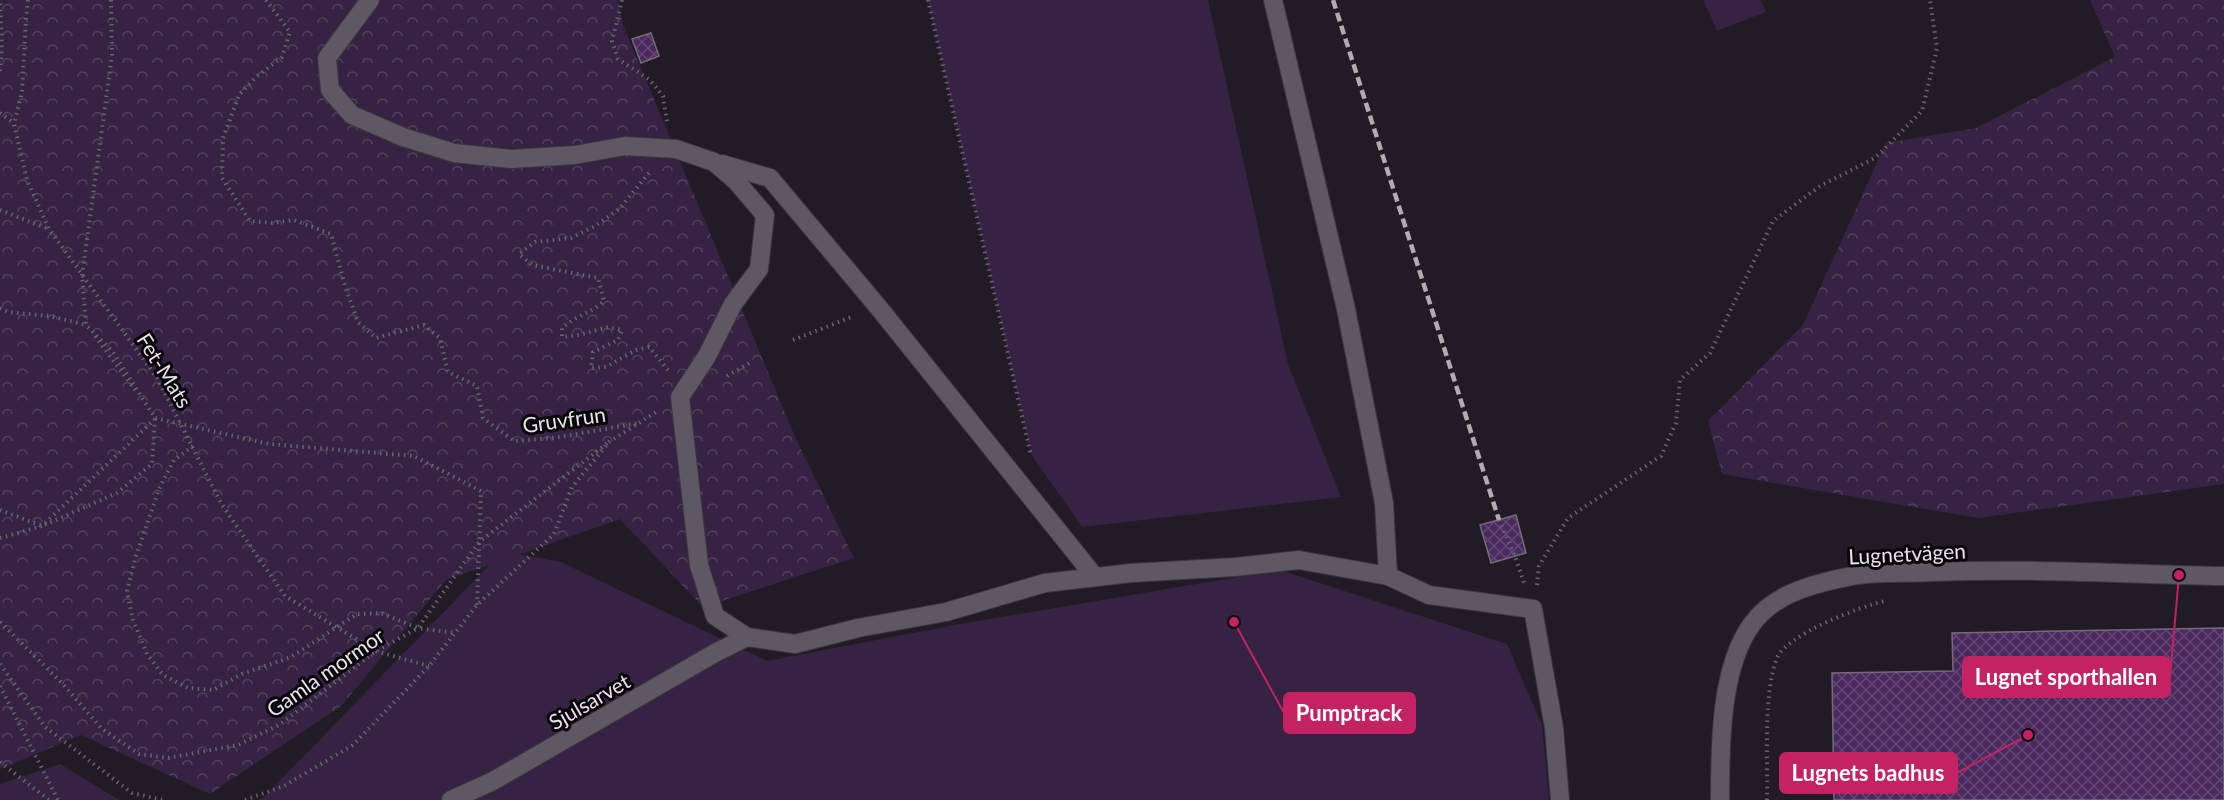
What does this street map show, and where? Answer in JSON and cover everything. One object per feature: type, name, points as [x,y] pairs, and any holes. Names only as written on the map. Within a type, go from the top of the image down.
[{"type":"street","points":[[370,0],[327,58],[330,90],[352,115],[403,137],[454,153],[511,159],[574,155],[625,146],[676,149],[770,178],[879,308],[1095,577]]},
{"type":"street","points":[[1273,0],[1355,355],[1384,503],[1388,576]]},
{"type":"street","points":[[714,162],[736,181],[765,215],[759,269],[733,304],[707,356],[680,397],[699,565],[715,616],[747,638],[795,644],[858,628],[946,612],[1045,583],[1095,577],[1299,560],[1388,576],[1429,595],[1533,609],[1554,728],[1560,800]]},
{"type":"street","name":"Lugnetvägen","points":[[1720,800],[1726,685],[1737,649],[1751,624],[1766,609],[1793,592],[1853,576],[1964,571],[2224,576]]},
{"type":"street","name":"Sjulsarvet","points":[[451,800],[493,781],[747,638]]},
{"type":"path","points":[[0,0],[2,50],[0,71]]},
{"type":"path","name":"Fet-Mats","points":[[28,0],[22,92],[14,124],[27,180],[49,229],[157,378],[222,505],[285,596],[376,651],[429,666]]},
{"type":"path","points":[[86,325],[82,276],[112,55],[111,0]]},
{"type":"path","name":"Gruvfrun","points":[[266,0],[290,32],[282,57],[256,77],[238,95],[223,138],[222,178],[250,220],[273,223],[294,220],[331,234],[345,286],[358,322],[376,338],[424,325],[440,338],[448,372],[477,386],[483,418],[514,441],[554,438],[639,423]]},
{"type":"path","points":[[622,0],[612,41],[618,59],[650,80],[663,96],[668,126],[659,161],[619,209],[595,226],[571,238],[535,242],[519,254],[532,265],[598,278],[604,301],[594,310],[574,317],[562,328],[562,337],[608,327],[622,330],[618,340],[593,352],[591,368],[606,367],[636,350],[649,347]]},
{"type":"path","points":[[928,0],[1031,454]]},
{"type":"path","points":[[1533,609],[1539,566],[1568,518],[1661,456],[1676,423],[1680,381],[1710,353],[1773,221],[1820,186],[1875,158],[1922,111],[1937,48],[1930,0]]},
{"type":"path","points":[[0,113],[14,124]]},
{"type":"path","points":[[0,210],[49,229]]},
{"type":"path","points":[[0,308],[8,312],[49,316],[86,325],[113,352],[155,418],[152,464],[117,493],[42,526],[0,538]]},
{"type":"path","points":[[793,340],[879,308]]},
{"type":"path","points":[[723,378],[751,362]]},
{"type":"path","points":[[245,800],[284,786],[353,745],[429,666],[477,605],[554,534],[572,487],[609,442],[680,397]]},
{"type":"path","points":[[155,418],[269,444],[414,456],[481,491],[477,605]]},
{"type":"path","points":[[42,526],[155,418]]},
{"type":"path","name":"Gamla mormor","points":[[0,622],[62,682],[102,729],[139,754],[168,758],[238,745],[279,725],[376,651],[418,628],[479,542],[609,442]]},
{"type":"path","points":[[193,446],[174,460],[159,489],[136,556],[127,591],[133,620],[143,645],[163,675],[188,688],[213,690],[242,674],[291,657],[357,614],[381,613],[418,628],[456,633]]},
{"type":"path","points":[[0,510],[42,526]]},
{"type":"path","points":[[1499,520],[1515,556],[1533,609]]},
{"type":"path","points":[[1767,800],[1770,690],[1777,656],[1787,644],[1842,614],[1895,599]]},
{"type":"path","points":[[0,664],[45,727],[132,793],[163,800]]},
{"type":"path","points":[[0,686],[58,800]]},
{"type":"path","points":[[0,762],[49,800]]},
{"type":"green space","points":[[0,0],[618,0],[623,25],[796,439],[854,558],[703,607],[620,519],[446,580],[341,706],[210,794],[81,735],[0,769]]},
{"type":"green space","points":[[928,0],[1208,0],[1288,364],[1341,497],[1082,527],[1031,454]]},
{"type":"green space","points":[[1703,0],[1760,0],[1766,12],[1717,31]]},
{"type":"green space","points":[[2090,0],[2224,0],[2224,484],[1978,518],[1722,474],[1708,421],[1803,325],[1886,143],[1976,128],[2115,57]]},
{"type":"green space","points":[[503,551],[561,562],[767,661],[954,625],[1280,570],[1507,644],[1542,725],[1549,800],[257,800],[263,798]]},
{"type":"green space","points":[[60,764],[119,800],[0,800],[0,784]]},
{"type":"building","points":[[651,33],[659,56],[641,63],[632,39]]},
{"type":"building","points":[[1516,515],[1526,553],[1491,563],[1480,525]]},
{"type":"building","points":[[2224,628],[2224,800],[1834,800],[1832,673],[1953,671],[1952,633]]},
{"type":"railway","points":[[1333,0],[1499,520]]},
{"type":"place","name":"Lugnet sporthallen","points":[[2179,575]]},
{"type":"place","name":"Pumptrack","points":[[1234,622]]},
{"type":"place","name":"Lugnets badhus","points":[[2028,735]]}]
